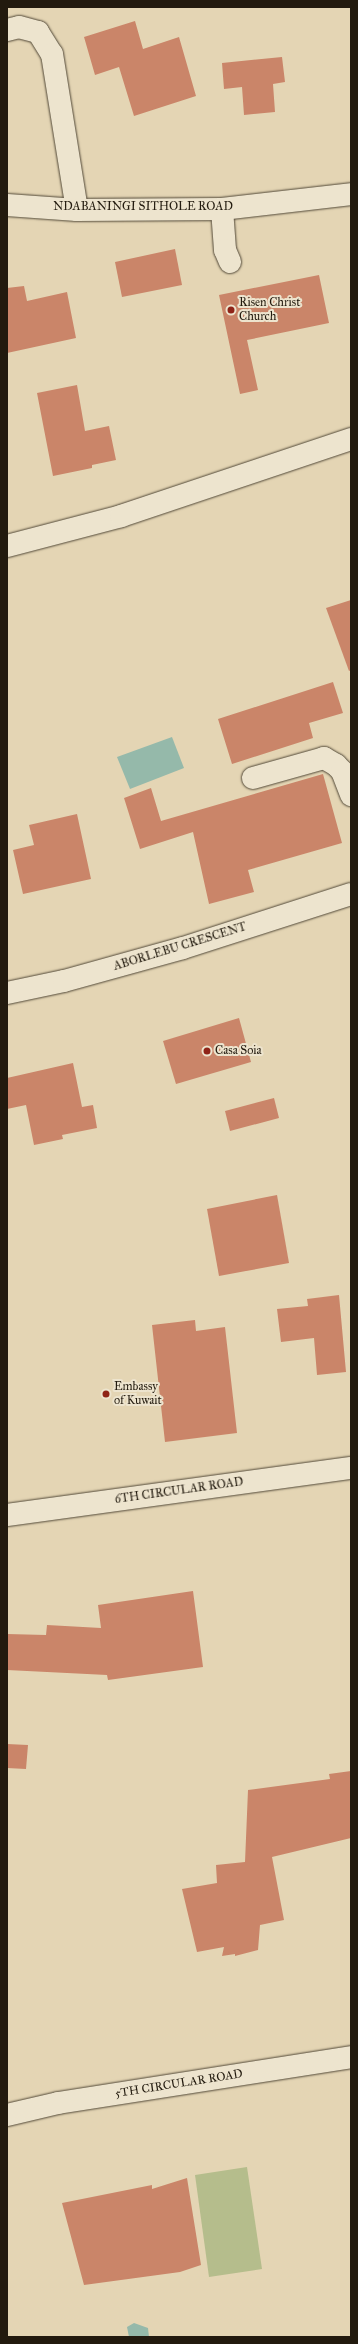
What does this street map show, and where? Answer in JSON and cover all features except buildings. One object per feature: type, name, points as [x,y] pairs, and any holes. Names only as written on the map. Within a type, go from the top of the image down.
[{"type":"street","points":[[7,30],[19,27],[38,32],[52,54],[77,210]]},
{"type":"street","name":"NDABANINGI SITHOLE ROAD","points":[[7,205],[77,210],[222,209],[351,194]]},
{"type":"street","points":[[222,209],[225,250],[230,262]]},
{"type":"street","points":[[7,546],[121,516],[351,438]]},
{"type":"street","points":[[253,778],[324,758],[336,765],[342,771],[351,795]]},
{"type":"street","name":"ABORLEBU CRESCENT","points":[[7,993],[64,981],[184,948],[351,894]]},
{"type":"street","name":"6TH CIRCULAR ROAD","points":[[7,1515],[351,1468]]},
{"type":"street","name":"5TH CIRCULAR ROAD","points":[[7,2115],[58,2103],[351,2057]]},
{"type":"green space","points":[[247,2167],[262,2269],[209,2277],[195,2175]]},
{"type":"shaded area","points":[[172,737],[184,768],[130,789],[117,757]]},
{"type":"shaded area","points":[[134,2323],[148,2328],[149,2337],[129,2337],[127,2327]]},
{"type":"place","name":"Risen Christ Church","points":[[231,310]]},
{"type":"place","name":"Casa Soia","points":[[207,1051]]},
{"type":"place","name":"Embassy of Kuwait","points":[[106,1394]]}]
